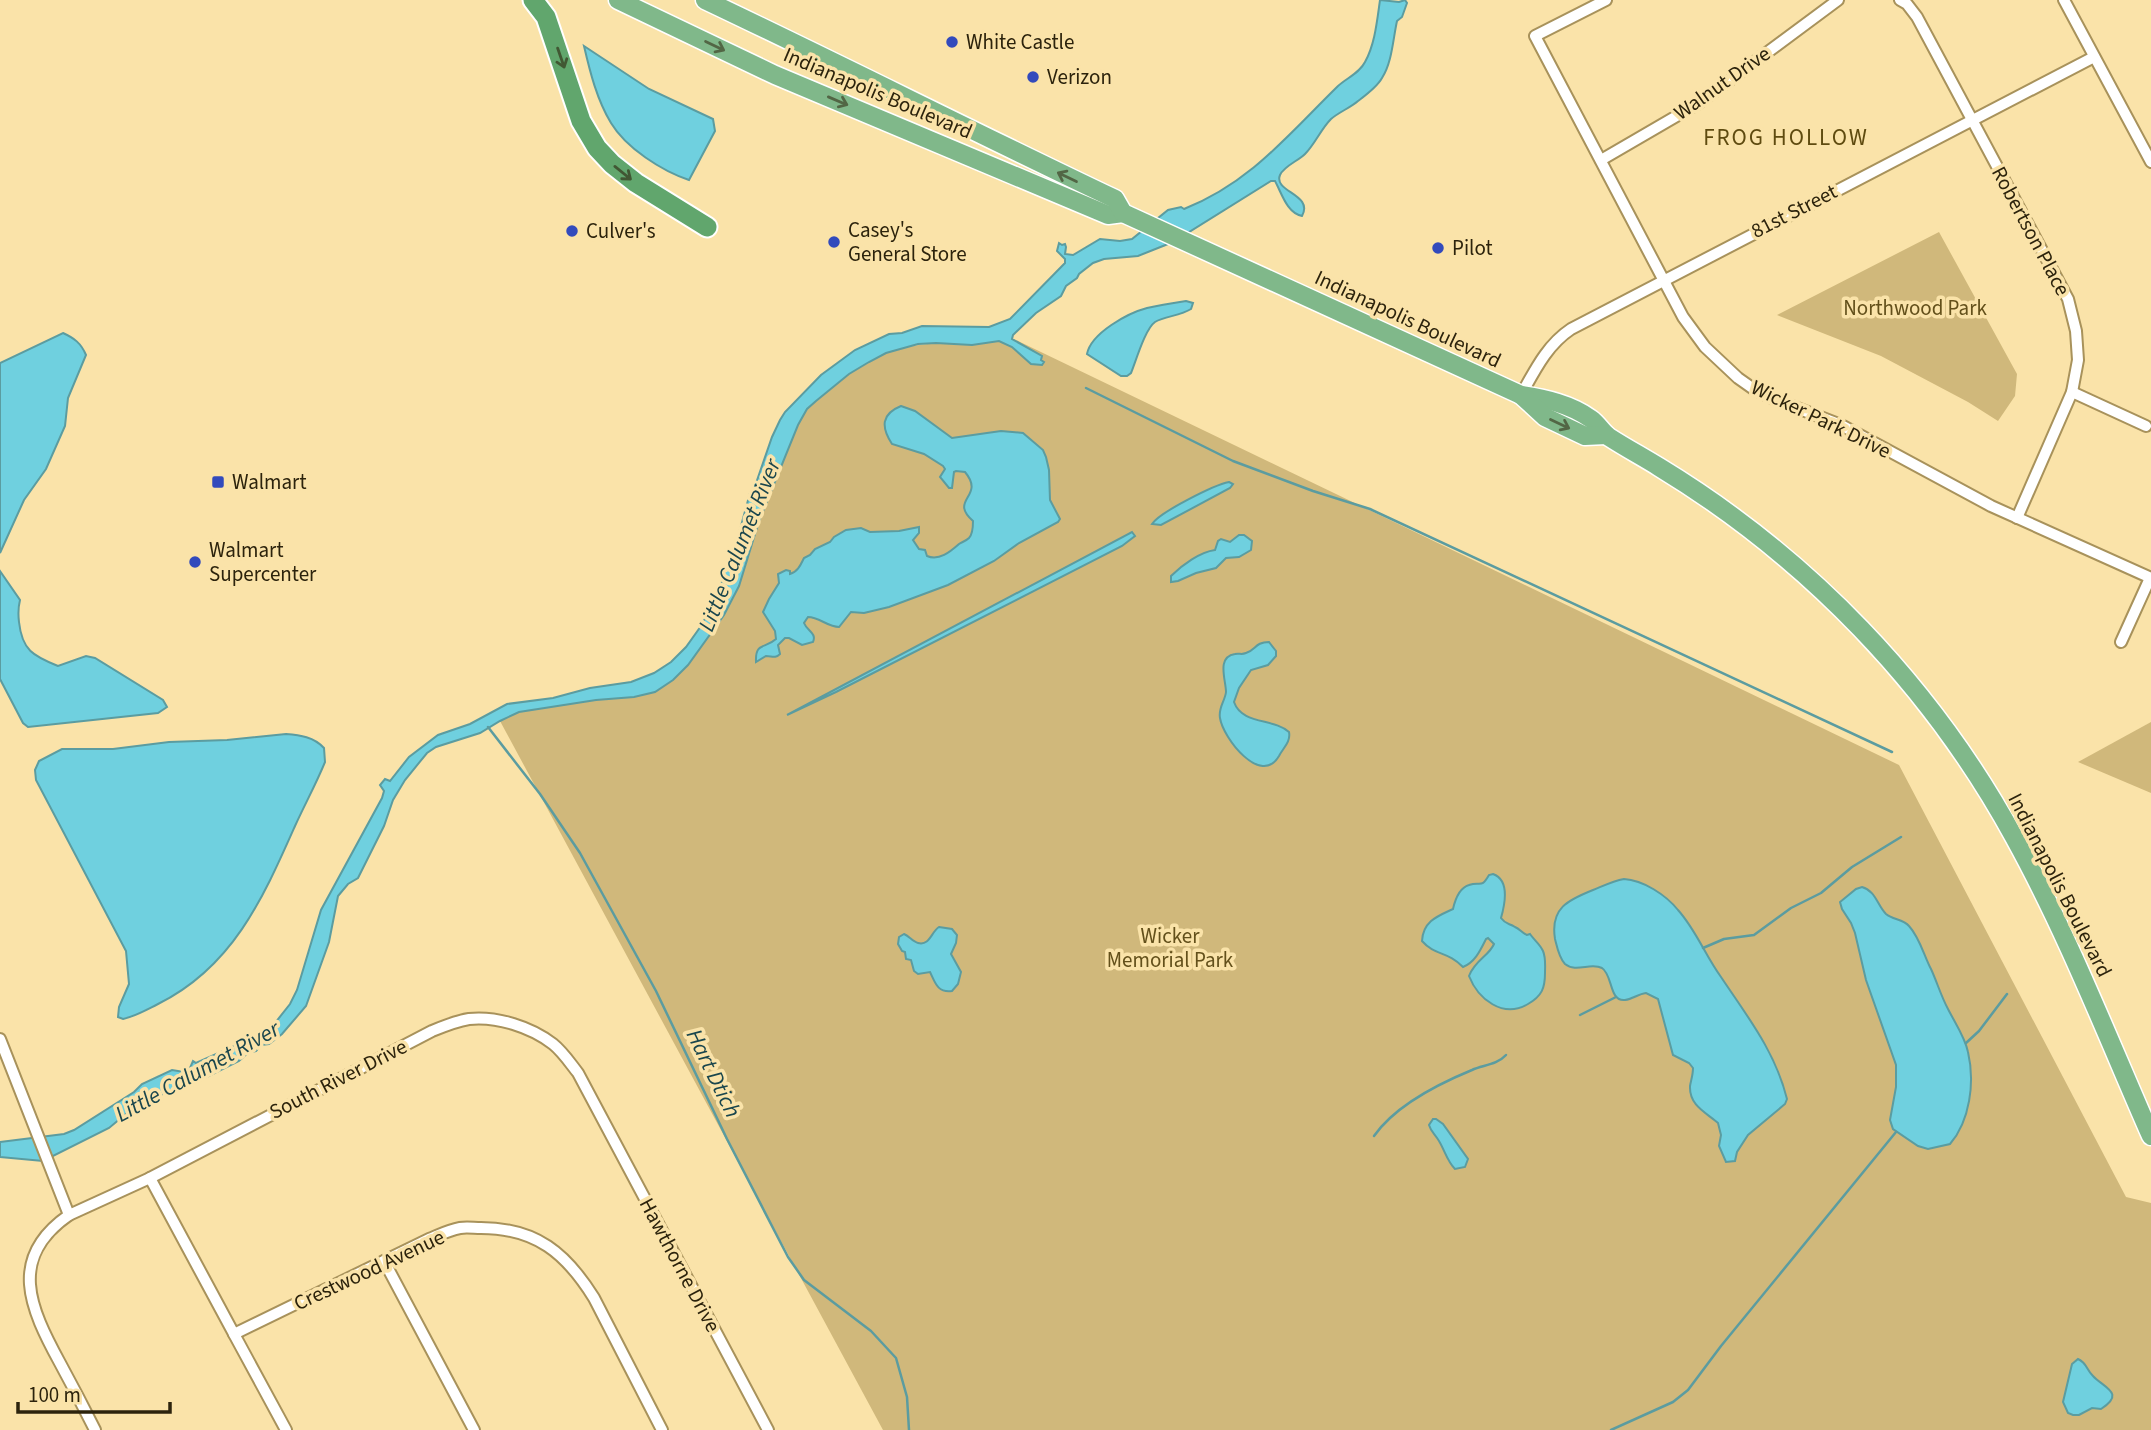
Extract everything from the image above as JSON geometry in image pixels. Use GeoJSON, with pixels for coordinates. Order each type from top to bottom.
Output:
{"type":"FeatureCollection","features":[{"type":"Feature","properties":{"kind":"highway"},"geometry":{"type":"LineString","coordinates":[[533,0],[546,17],[581,121],[597,148],[636,183],[707,227]]}},
{"type":"Feature","properties":{"kind":"highway","name":"Indianapolis Boulevard"},"geometry":{"type":"LineString","coordinates":[[618,0],[787,80],[1108,215],[1123,213],[1521,396],[1545,417],[1586,436],[1606,435],[1722,508],[1778,551],[1815,584],[1884,653],[1944,725],[2014,836],[2041,889],[2151,1136]]}},
{"type":"Feature","properties":{"kind":"highway","name":"Indianapolis Boulevard"},"geometry":{"type":"LineString","coordinates":[[705,0],[1115,199],[1123,213]]}},
{"type":"Feature","properties":{"kind":"street","name":"Wicker Park Drive"},"geometry":{"type":"LineString","coordinates":[[1606,0],[1535,36],[1694,334],[1714,357],[1738,379],[1774,399],[1841,425],[2017,518],[2150,578]]}},
{"type":"Feature","properties":{"kind":"street","name":"Walnut Drive"},"geometry":{"type":"LineString","coordinates":[[1601,160],[1699,103],[1838,0]]}},
{"type":"Feature","properties":{"kind":"street","name":"Robertson Place"},"geometry":{"type":"LineString","coordinates":[[1900,0],[1907,4],[1917,17],[2068,299],[2076,331],[2078,360],[2072,392],[2017,518]]}},
{"type":"Feature","properties":{"kind":"street"},"geometry":{"type":"LineString","coordinates":[[2064,0],[2151,162]]}},
{"type":"Feature","properties":{"kind":"street","name":"81st Street"},"geometry":{"type":"LineString","coordinates":[[1521,396],[1540,361],[1559,337],[1664,279],[2094,57]]}},
{"type":"Feature","properties":{"kind":"street"},"geometry":{"type":"LineString","coordinates":[[2072,392],[2146,426]]}},
{"type":"Feature","properties":{"kind":"street"},"geometry":{"type":"LineString","coordinates":[[2121,642],[2150,578]]}},
{"type":"Feature","properties":{"kind":"street","name":"South River Drive"},"geometry":{"type":"LineString","coordinates":[[96,1430],[41,1328],[29,1287],[32,1264],[42,1240],[54,1226],[69,1215],[150,1178],[432,1031],[469,1019],[502,1021],[552,1044],[567,1058],[592,1099]]}},
{"type":"Feature","properties":{"kind":"street"},"geometry":{"type":"LineString","coordinates":[[1,1043],[69,1215]]}},
{"type":"Feature","properties":{"kind":"street","name":"Hawthorne Drive"},"geometry":{"type":"LineString","coordinates":[[592,1099],[768,1430]]}},
{"type":"Feature","properties":{"kind":"street"},"geometry":{"type":"LineString","coordinates":[[150,1178],[286,1430]]}},
{"type":"Feature","properties":{"kind":"street","name":"Crestwood Avenue"},"geometry":{"type":"LineString","coordinates":[[234,1334],[429,1239],[460,1228],[499,1228],[530,1236],[551,1248],[569,1264],[594,1298],[662,1430]]}},
{"type":"Feature","properties":{"kind":"street"},"geometry":{"type":"LineString","coordinates":[[384,1261],[474,1430]]}},
{"type":"Feature","properties":{"kind":"green space","name":"Northwood Park"},"geometry":{"type":"Polygon","coordinates":[[[1939,232],[2017,374],[2015,396],[1998,421],[1881,356],[1777,315],[1939,232]]]}},
{"type":"Feature","properties":{"kind":"green space","name":"Wicker Memorial Park"},"geometry":{"type":"Polygon","coordinates":[[[1012,338],[1899,765],[2126,1197],[2151,1203],[2151,1430],[883,1430],[500,721],[519,712],[655,692],[688,665],[724,615],[739,586],[759,521],[807,409],[849,374],[902,347],[936,343],[972,345],[1012,338]]]}},
{"type":"Feature","properties":{"kind":"green space"},"geometry":{"type":"Polygon","coordinates":[[[2151,722],[2151,793],[2078,762],[2151,722]]]}},
{"type":"Feature","properties":{"kind":"water","name":"Little Calumet River"},"geometry":{"type":"Polygon","coordinates":[[[1380,0],[1405,0],[1407,3],[1402,17],[1397,21],[1390,58],[1382,78],[1368,93],[1331,119],[1305,154],[1280,175],[1279,181],[1282,185],[1303,203],[1302,216],[1292,211],[1275,181],[1271,181],[1173,242],[1138,256],[1104,259],[1093,263],[1066,286],[1061,296],[1036,313],[1013,335],[1012,339],[1042,356],[1042,365],[1031,364],[1012,347],[999,341],[972,345],[936,343],[918,344],[886,353],[849,374],[807,409],[759,521],[739,586],[724,615],[688,665],[673,680],[655,692],[634,697],[519,712],[480,733],[436,747],[427,753],[393,800],[384,826],[358,878],[348,884],[338,896],[329,942],[306,1006],[282,1034],[269,1044],[261,1045],[256,1051],[205,1078],[194,1074],[188,1077],[182,1089],[152,1097],[109,1128],[43,1161],[0,1157],[0,1142],[64,1134],[74,1130],[134,1092],[142,1084],[172,1070],[184,1072],[190,1068],[193,1061],[196,1063],[261,1034],[275,1023],[297,990],[321,910],[382,798],[384,791],[380,785],[385,779],[390,781],[409,757],[438,735],[470,724],[507,704],[553,698],[590,688],[631,682],[654,673],[671,662],[701,626],[721,589],[723,573],[735,548],[750,493],[754,489],[780,420],[821,375],[855,350],[889,334],[922,326],[989,327],[1010,319],[1065,263],[1065,259],[1057,251],[1059,243],[1065,244],[1065,254],[1073,255],[1100,239],[1132,239],[1168,210],[1181,207],[1184,209],[1229,186],[1267,156],[1362,66],[1373,40],[1380,0]]]}},
{"type":"Feature","properties":{"kind":"water"},"geometry":{"type":"Polygon","coordinates":[[[584,46],[649,89],[713,119],[715,131],[689,180],[646,158],[618,132],[598,95],[584,46]]]}},
{"type":"Feature","properties":{"kind":"water"},"geometry":{"type":"Polygon","coordinates":[[[1186,301],[1193,303],[1191,309],[1159,320],[1151,326],[1131,373],[1127,376],[1121,376],[1087,354],[1095,339],[1130,314],[1186,301]]]}},
{"type":"Feature","properties":{"kind":"water"},"geometry":{"type":"Polygon","coordinates":[[[63,333],[77,341],[86,355],[68,398],[65,426],[46,469],[24,500],[0,553],[0,363],[63,333]]]}},
{"type":"Feature","properties":{"kind":"water"},"geometry":{"type":"Polygon","coordinates":[[[901,406],[915,411],[952,438],[1001,431],[1023,433],[1043,450],[1049,470],[1050,500],[1060,519],[994,561],[948,585],[889,607],[864,613],[851,612],[839,627],[808,617],[804,623],[813,634],[813,642],[802,645],[785,638],[778,645],[778,656],[766,656],[756,662],[757,651],[776,639],[775,631],[763,612],[779,583],[778,574],[786,570],[790,571],[790,574],[795,571],[804,558],[834,537],[846,530],[861,528],[870,532],[919,527],[919,533],[913,540],[919,549],[925,550],[927,556],[940,557],[970,536],[973,521],[964,508],[972,487],[970,480],[965,472],[956,471],[952,488],[949,488],[940,477],[945,469],[943,466],[924,454],[892,444],[886,432],[886,417],[901,406]]]}},
{"type":"Feature","properties":{"kind":"water"},"geometry":{"type":"Polygon","coordinates":[[[1229,482],[1233,484],[1230,488],[1161,525],[1152,524],[1188,500],[1229,482]]]}},
{"type":"Feature","properties":{"kind":"water"},"geometry":{"type":"Polygon","coordinates":[[[1132,532],[1135,536],[1122,546],[787,715],[1132,532]]]}},
{"type":"Feature","properties":{"kind":"water"},"geometry":{"type":"Polygon","coordinates":[[[1239,535],[1252,541],[1251,550],[1239,557],[1226,558],[1216,568],[1171,582],[1171,576],[1186,563],[1203,553],[1215,550],[1221,539],[1230,542],[1239,535]]]}},
{"type":"Feature","properties":{"kind":"water"},"geometry":{"type":"Polygon","coordinates":[[[0,571],[20,600],[18,614],[21,632],[30,651],[58,666],[86,656],[95,658],[163,700],[167,707],[158,713],[28,727],[23,723],[0,679],[0,571]]]}},
{"type":"Feature","properties":{"kind":"water"},"geometry":{"type":"Polygon","coordinates":[[[1269,642],[1276,651],[1276,656],[1268,665],[1251,670],[1239,688],[1234,702],[1238,709],[1251,718],[1289,732],[1288,742],[1279,756],[1271,764],[1263,766],[1253,763],[1235,747],[1223,727],[1220,714],[1226,692],[1223,670],[1226,660],[1229,656],[1246,653],[1261,643],[1269,642]]]}},
{"type":"Feature","properties":{"kind":"water"},"geometry":{"type":"Polygon","coordinates":[[[286,734],[316,741],[324,748],[325,762],[271,879],[243,928],[207,971],[184,989],[141,1013],[123,1019],[118,1017],[119,1007],[129,984],[126,951],[36,780],[35,770],[39,761],[62,749],[113,749],[169,742],[286,734]]]}},
{"type":"Feature","properties":{"kind":"water"},"geometry":{"type":"Polygon","coordinates":[[[1493,874],[1502,881],[1504,887],[1505,900],[1501,918],[1525,934],[1530,934],[1545,956],[1542,991],[1533,1001],[1519,1008],[1501,1008],[1492,1004],[1478,992],[1469,976],[1494,944],[1488,938],[1474,959],[1463,967],[1422,941],[1428,924],[1453,909],[1456,898],[1463,889],[1482,883],[1493,874]]]}},
{"type":"Feature","properties":{"kind":"water"},"geometry":{"type":"Polygon","coordinates":[[[1624,879],[1654,889],[1673,904],[1684,918],[1768,1050],[1782,1082],[1787,1099],[1785,1104],[1748,1135],[1737,1152],[1735,1161],[1726,1162],[1719,1146],[1721,1135],[1718,1123],[1692,1099],[1690,1086],[1693,1068],[1673,1055],[1658,999],[1646,993],[1620,999],[1616,997],[1602,968],[1569,967],[1560,956],[1554,928],[1558,913],[1569,902],[1584,894],[1624,879]]]}},
{"type":"Feature","properties":{"kind":"water"},"geometry":{"type":"Polygon","coordinates":[[[1862,887],[1873,895],[1886,914],[1904,922],[1913,931],[1967,1046],[1971,1076],[1969,1101],[1962,1124],[1950,1144],[1928,1149],[1918,1146],[1893,1129],[1890,1120],[1896,1087],[1896,1065],[1866,980],[1855,933],[1840,902],[1862,887]]]}},
{"type":"Feature","properties":{"kind":"water"},"geometry":{"type":"Polygon","coordinates":[[[939,927],[952,929],[957,935],[951,954],[961,972],[958,984],[952,991],[940,989],[930,972],[918,974],[914,971],[911,960],[906,959],[905,952],[898,944],[899,937],[904,934],[916,942],[928,941],[939,927]]]}},
{"type":"Feature","properties":{"kind":"water"},"geometry":{"type":"Polygon","coordinates":[[[1433,1119],[1443,1124],[1468,1159],[1465,1167],[1455,1169],[1450,1163],[1429,1125],[1433,1119]]]}},
{"type":"Feature","properties":{"kind":"water"},"geometry":{"type":"Polygon","coordinates":[[[2078,1359],[2111,1391],[2112,1399],[2101,1409],[2092,1408],[2073,1415],[2068,1413],[2063,1402],[2072,1364],[2078,1359]]]}},
{"type":"Feature","properties":{"kind":"waterway"},"geometry":{"type":"LineString","coordinates":[[1086,388],[1233,461],[1370,509],[1892,752]]}},
{"type":"Feature","properties":{"kind":"waterway","name":"Hart Dtich"},"geometry":{"type":"LineString","coordinates":[[488,727],[540,794],[580,853],[656,991],[727,1139],[788,1257],[804,1280],[871,1331],[896,1358],[907,1397],[909,1430]]}},
{"type":"Feature","properties":{"kind":"waterway"},"geometry":{"type":"LineString","coordinates":[[1703,948],[1724,939],[1754,935],[1791,908],[1821,893],[1852,867],[1901,837]]}},
{"type":"Feature","properties":{"kind":"waterway"},"geometry":{"type":"LineString","coordinates":[[1966,1043],[1979,1031],[2007,994]]}},
{"type":"Feature","properties":{"kind":"waterway"},"geometry":{"type":"LineString","coordinates":[[1580,1015],[1616,997]]}},
{"type":"Feature","properties":{"kind":"waterway"},"geometry":{"type":"LineString","coordinates":[[1374,1136],[1393,1115],[1418,1097],[1506,1055]]}},
{"type":"Feature","properties":{"kind":"waterway"},"geometry":{"type":"LineString","coordinates":[[1611,1430],[1673,1402],[1688,1390],[1896,1132]]}},
{"type":"Feature","properties":{"kind":"place","name":"White Castle"},"geometry":{"type":"Point","coordinates":[952,42]}},
{"type":"Feature","properties":{"kind":"place","name":"Verizon"},"geometry":{"type":"Point","coordinates":[1033,77]}},
{"type":"Feature","properties":{"kind":"place","name":"Culver's"},"geometry":{"type":"Point","coordinates":[572,231]}},
{"type":"Feature","properties":{"kind":"place","name":"Casey's General Store"},"geometry":{"type":"Point","coordinates":[834,242]}},
{"type":"Feature","properties":{"kind":"place","name":"Pilot"},"geometry":{"type":"Point","coordinates":[1438,248]}},
{"type":"Feature","properties":{"kind":"place","name":"Walmart"},"geometry":{"type":"Point","coordinates":[218,482]}},
{"type":"Feature","properties":{"kind":"place","name":"Walmart Supercenter"},"geometry":{"type":"Point","coordinates":[195,562]}},
{"type":"Feature","properties":{"kind":"district","name":"FROG HOLLOW"},"geometry":{"type":"Point","coordinates":[1786,137]}}]}
